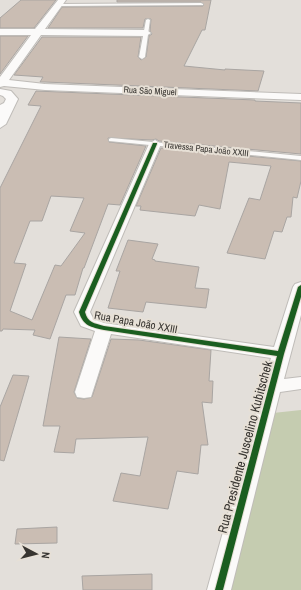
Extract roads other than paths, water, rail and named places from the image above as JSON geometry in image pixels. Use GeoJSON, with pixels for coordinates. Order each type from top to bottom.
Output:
{"type":"FeatureCollection","features":[{"type":"Feature","properties":{"kind":"street"},"geometry":{"type":"LineString","coordinates":[[0,124],[5,107],[12,99],[0,85],[60,2]]}},
{"type":"Feature","properties":{"kind":"street"},"geometry":{"type":"LineString","coordinates":[[0,32],[146,33]]}},
{"type":"Feature","properties":{"kind":"street","name":"Rua São Miguel"},"geometry":{"type":"LineString","coordinates":[[0,85],[301,97]]}},
{"type":"Feature","properties":{"kind":"street","name":"Rua Papa João XXIII"},"geometry":{"type":"LineString","coordinates":[[155,144],[82,312],[83,318],[88,324],[104,328],[281,354]]}},
{"type":"Feature","properties":{"kind":"street","name":"Rua Presidente Juscelino Kubitschek"},"geometry":{"type":"LineString","coordinates":[[219,590],[274,386],[281,354],[301,287]]}},
{"type":"Feature","properties":{"kind":"street"},"geometry":{"type":"LineString","coordinates":[[84,392],[104,328]]}},
{"type":"Feature","properties":{"kind":"street"},"geometry":{"type":"LineString","coordinates":[[274,386],[301,383]]}},
{"type":"Feature","properties":{"kind":"lane"},"geometry":{"type":"LineString","coordinates":[[60,2],[200,4]]}},
{"type":"Feature","properties":{"kind":"lane"},"geometry":{"type":"LineString","coordinates":[[142,57],[148,20]]}},
{"type":"Feature","properties":{"kind":"lane","name":"Travessa Papa João XXIII"},"geometry":{"type":"LineString","coordinates":[[111,140],[301,158]]}}]}
